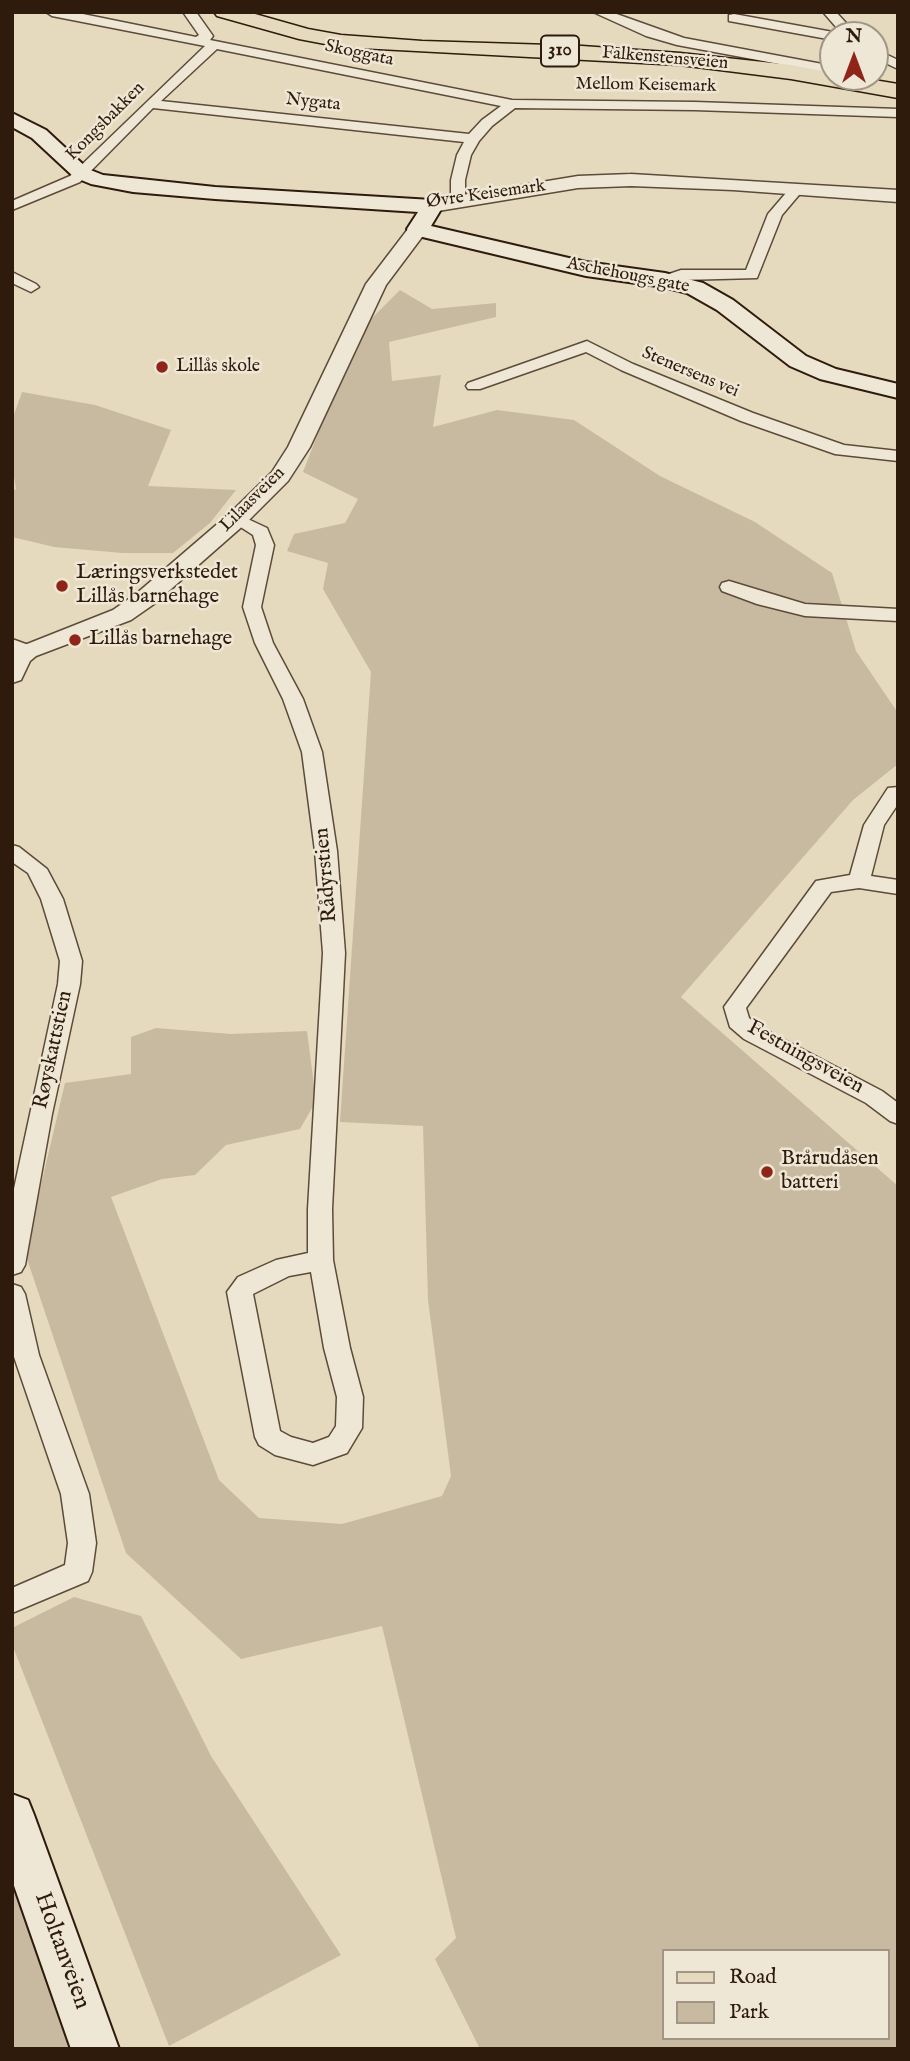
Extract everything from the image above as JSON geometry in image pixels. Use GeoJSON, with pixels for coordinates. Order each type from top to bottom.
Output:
{"type":"FeatureCollection","features":[{"type":"Feature","properties":{"kind":"main road","name":"Falkenstensveien"},"geometry":{"type":"LineString","coordinates":[[224,12],[306,35],[341,41],[422,47],[582,52],[819,74]]}},
{"type":"Feature","properties":{"kind":"main road","name":"Øvre Keisemark"},"geometry":{"type":"LineString","coordinates":[[12,119],[39,134],[81,173],[97,180],[154,188],[432,206]]}},
{"type":"Feature","properties":{"kind":"main road","name":"Lilaasveien"},"geometry":{"type":"LineString","coordinates":[[418,229],[432,206]]}},
{"type":"Feature","properties":{"kind":"main road","name":"Aschehougs gate"},"geometry":{"type":"LineString","coordinates":[[418,229],[586,269],[665,280],[695,288],[725,304],[798,361],[828,374],[898,391]]}},
{"type":"Feature","properties":{"kind":"main road","name":"Holtanveien"},"geometry":{"type":"LineString","coordinates":[[12,1815],[95,2049]]}},
{"type":"Feature","properties":{"kind":"street","name":"Skoggata"},"geometry":{"type":"LineString","coordinates":[[52,12],[512,104]]}},
{"type":"Feature","properties":{"kind":"street"},"geometry":{"type":"LineString","coordinates":[[189,12],[206,36],[198,42]]}},
{"type":"Feature","properties":{"kind":"street"},"geometry":{"type":"LineString","coordinates":[[599,12],[682,42],[819,72]]}},
{"type":"Feature","properties":{"kind":"street"},"geometry":{"type":"LineString","coordinates":[[734,18],[819,33]]}},
{"type":"Feature","properties":{"kind":"street","name":"Kongsbakken"},"geometry":{"type":"LineString","coordinates":[[12,206],[65,185],[81,173],[214,45]]}},
{"type":"Feature","properties":{"kind":"street","name":"Nygata"},"geometry":{"type":"LineString","coordinates":[[150,104],[473,138]]}},
{"type":"Feature","properties":{"kind":"street"},"geometry":{"type":"LineString","coordinates":[[458,201],[458,180],[464,155],[473,138],[487,123],[512,104]]}},
{"type":"Feature","properties":{"kind":"street","name":"Mellom Keisemark"},"geometry":{"type":"LineString","coordinates":[[512,104],[695,106],[898,113]]}},
{"type":"Feature","properties":{"kind":"street","name":"Øvre Keisemark"},"geometry":{"type":"LineString","coordinates":[[432,206],[601,181],[685,182],[898,197]]}},
{"type":"Feature","properties":{"kind":"street"},"geometry":{"type":"LineString","coordinates":[[665,280],[681,275],[752,275],[775,214],[797,189]]}},
{"type":"Feature","properties":{"kind":"street","name":"Lilaasveien"},"geometry":{"type":"LineString","coordinates":[[12,675],[20,648],[122,615],[237,519],[280,475],[299,447],[376,285],[418,229]]}},
{"type":"Feature","properties":{"kind":"street"},"geometry":{"type":"LineString","coordinates":[[12,277],[31,287]]}},
{"type":"Feature","properties":{"kind":"street","name":"Stenersens vei"},"geometry":{"type":"LineString","coordinates":[[474,386],[587,346],[626,367],[747,417],[841,450],[898,456]]}},
{"type":"Feature","properties":{"kind":"street","name":"Rådyrstien"},"geometry":{"type":"LineString","coordinates":[[237,519],[261,532],[265,545],[254,585],[252,607],[264,643],[293,699],[312,752],[326,851],[334,953],[320,1209],[321,1260],[337,1348],[350,1396],[349,1428],[338,1445],[313,1454],[284,1447],[268,1437],[240,1292],[247,1284],[285,1266],[321,1260]]}},
{"type":"Feature","properties":{"kind":"street"},"geometry":{"type":"LineString","coordinates":[[729,587],[764,600],[805,610],[898,615]]}},
{"type":"Feature","properties":{"kind":"street"},"geometry":{"type":"LineString","coordinates":[[859,881],[874,825],[895,793]]}},
{"type":"Feature","properties":{"kind":"street","name":"Røyskattstien"},"geometry":{"type":"LineString","coordinates":[[12,852],[36,869],[52,899],[71,961],[69,984],[40,1114],[12,1265]]}},
{"type":"Feature","properties":{"kind":"street","name":"Festningsveien"},"geometry":{"type":"LineString","coordinates":[[898,887],[859,881],[824,886],[735,1007],[738,1021],[752,1033],[874,1097],[898,1115]]}},
{"type":"Feature","properties":{"kind":"street"},"geometry":{"type":"LineString","coordinates":[[12,1294],[26,1355],[75,1494],[82,1544],[78,1572],[12,1601]]}},
{"type":"Feature","properties":{"kind":"green space"},"geometry":{"type":"Polygon","coordinates":[[[400,290],[432,309],[496,303],[496,317],[389,342],[392,381],[441,375],[433,427],[497,410],[574,420],[660,476],[755,522],[832,573],[856,651],[898,713],[898,764],[853,800],[681,997],[898,1186],[898,2049],[480,2049],[435,1959],[456,1938],[382,1626],[241,1659],[126,1553],[25,1253],[65,1083],[131,1074],[131,1037],[156,1028],[231,1034],[307,1031],[316,1101],[300,1129],[226,1145],[195,1175],[162,1179],[111,1197],[219,1480],[259,1518],[342,1524],[442,1496],[451,1476],[428,1300],[423,1126],[340,1122],[371,672],[323,589],[328,563],[287,551],[294,534],[345,523],[358,499],[303,472],[335,390],[369,321],[400,290]]]}},
{"type":"Feature","properties":{"kind":"green space"},"geometry":{"type":"Polygon","coordinates":[[[22,392],[95,405],[171,430],[148,486],[236,490],[210,523],[173,553],[122,553],[54,547],[12,537],[12,491],[16,489],[12,464],[12,420],[22,392]]]}},
{"type":"Feature","properties":{"kind":"green space"},"geometry":{"type":"Polygon","coordinates":[[[74,1597],[141,1616],[211,1756],[341,1955],[169,2046],[12,1644],[12,1628],[74,1597]]]}},
{"type":"Feature","properties":{"kind":"green space"},"geometry":{"type":"Polygon","coordinates":[[[12,1867],[77,2049],[12,2049],[12,1867]]]}},
{"type":"Feature","properties":{"kind":"place","name":"Lillås skole"},"geometry":{"type":"Point","coordinates":[162,367]}},
{"type":"Feature","properties":{"kind":"place","name":"Læringsverkstedet Lillås barnehage"},"geometry":{"type":"Point","coordinates":[62,586]}},
{"type":"Feature","properties":{"kind":"place","name":"Lillås barnehage"},"geometry":{"type":"Point","coordinates":[75,640]}},
{"type":"Feature","properties":{"kind":"place","name":"Brårudåsen batteri"},"geometry":{"type":"Point","coordinates":[767,1172]}}]}
